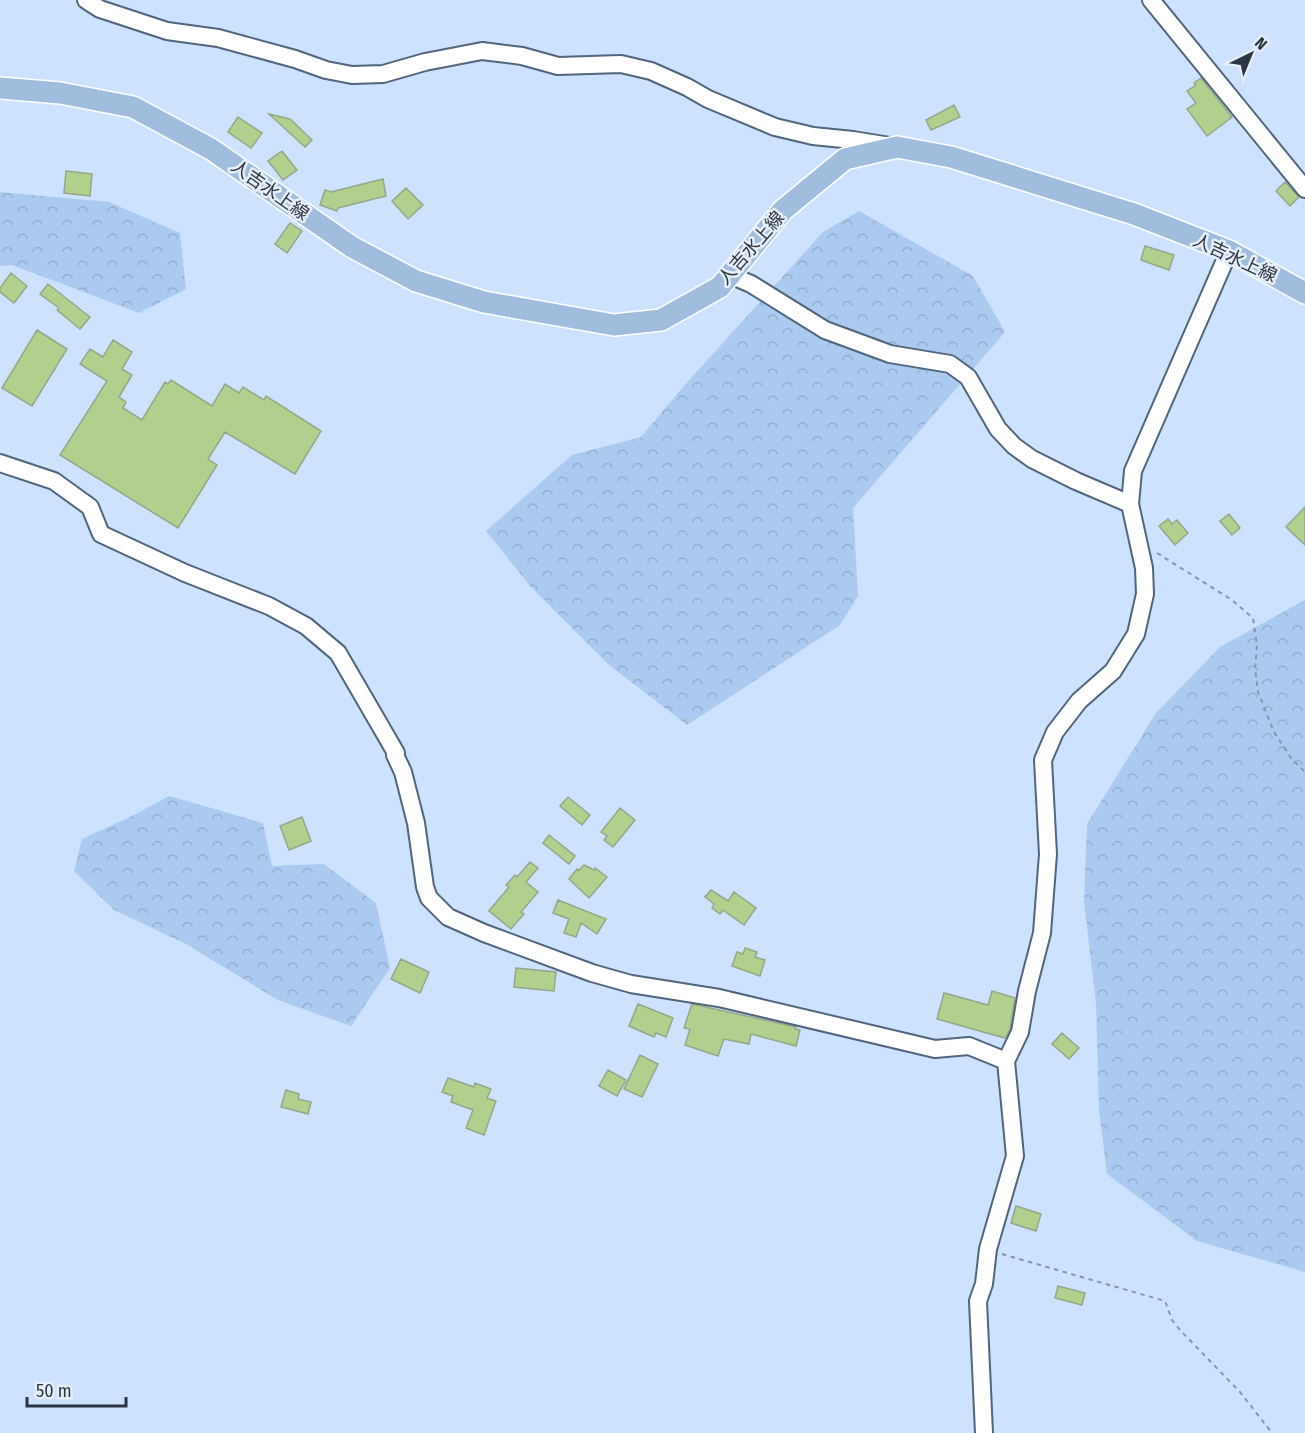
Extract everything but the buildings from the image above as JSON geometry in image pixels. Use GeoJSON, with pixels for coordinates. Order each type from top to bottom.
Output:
{"type":"FeatureCollection","features":[{"type":"Feature","properties":{"kind":"main road","name":"人吉水上線"},"geometry":{"type":"LineString","coordinates":[[0,88],[60,93],[133,107],[211,149],[352,247],[416,282],[484,302],[614,325],[662,320],[720,287],[783,210],[845,159],[897,147],[951,157],[1134,214],[1229,251],[1305,293]]}},
{"type":"Feature","properties":{"kind":"street"},"geometry":{"type":"LineString","coordinates":[[86,0],[100,9],[167,31],[218,38],[326,70],[352,75],[383,74],[425,62],[482,51],[522,56],[558,66],[621,64],[651,71],[708,99],[775,127],[813,136],[897,147]]}},
{"type":"Feature","properties":{"kind":"street"},"geometry":{"type":"LineString","coordinates":[[1151,0],[1305,189]]}},
{"type":"Feature","properties":{"kind":"street"},"geometry":{"type":"LineString","coordinates":[[984,1433],[978,1301],[984,1284],[988,1249],[1015,1156],[1006,1061],[1020,1032],[1027,991],[1042,933],[1048,854],[1043,760],[1055,732],[1079,701],[1113,671],[1136,634],[1145,594],[1144,568],[1130,504],[1133,471],[1229,251]]}},
{"type":"Feature","properties":{"kind":"street"},"geometry":{"type":"LineString","coordinates":[[730,275],[751,284],[825,330],[890,354],[950,364],[968,378],[998,429],[1014,446],[1032,459],[1076,482],[1130,504]]}},
{"type":"Feature","properties":{"kind":"street"},"geometry":{"type":"LineString","coordinates":[[0,463],[54,481],[90,507],[101,534],[185,573],[269,606],[306,626],[338,653],[396,753],[416,823],[425,886],[429,898],[448,917],[484,933],[592,973],[631,984],[719,998],[935,1048],[969,1046],[1006,1061]]}},
{"type":"Feature","properties":{"kind":"path"},"geometry":{"type":"LineString","coordinates":[[1137,537],[1167,561],[1232,600],[1253,618],[1257,646],[1258,692],[1274,732],[1291,758],[1305,772]]}},
{"type":"Feature","properties":{"kind":"path"},"geometry":{"type":"LineString","coordinates":[[988,1249],[1039,1266],[1165,1301],[1172,1320],[1180,1330],[1240,1392],[1272,1433]]}},
{"type":"Feature","properties":{"kind":"green space"},"geometry":{"type":"Polygon","coordinates":[[[0,192],[109,202],[180,233],[186,289],[139,313],[12,265],[0,266],[0,192]]]}},
{"type":"Feature","properties":{"kind":"green space"},"geometry":{"type":"Polygon","coordinates":[[[859,211],[973,276],[1005,332],[853,508],[858,596],[840,625],[687,725],[608,664],[531,587],[486,531],[572,455],[641,437],[823,232],[859,211]]]}},
{"type":"Feature","properties":{"kind":"green space"},"geometry":{"type":"Polygon","coordinates":[[[1305,600],[1305,1272],[1197,1241],[1107,1174],[1099,1111],[1096,1003],[1084,902],[1087,824],[1156,713],[1220,647],[1305,600]]]}},
{"type":"Feature","properties":{"kind":"green space"},"geometry":{"type":"Polygon","coordinates":[[[169,796],[263,823],[272,866],[324,864],[376,903],[390,968],[351,1026],[278,1000],[186,944],[114,910],[74,871],[82,839],[169,796]]]}}]}
